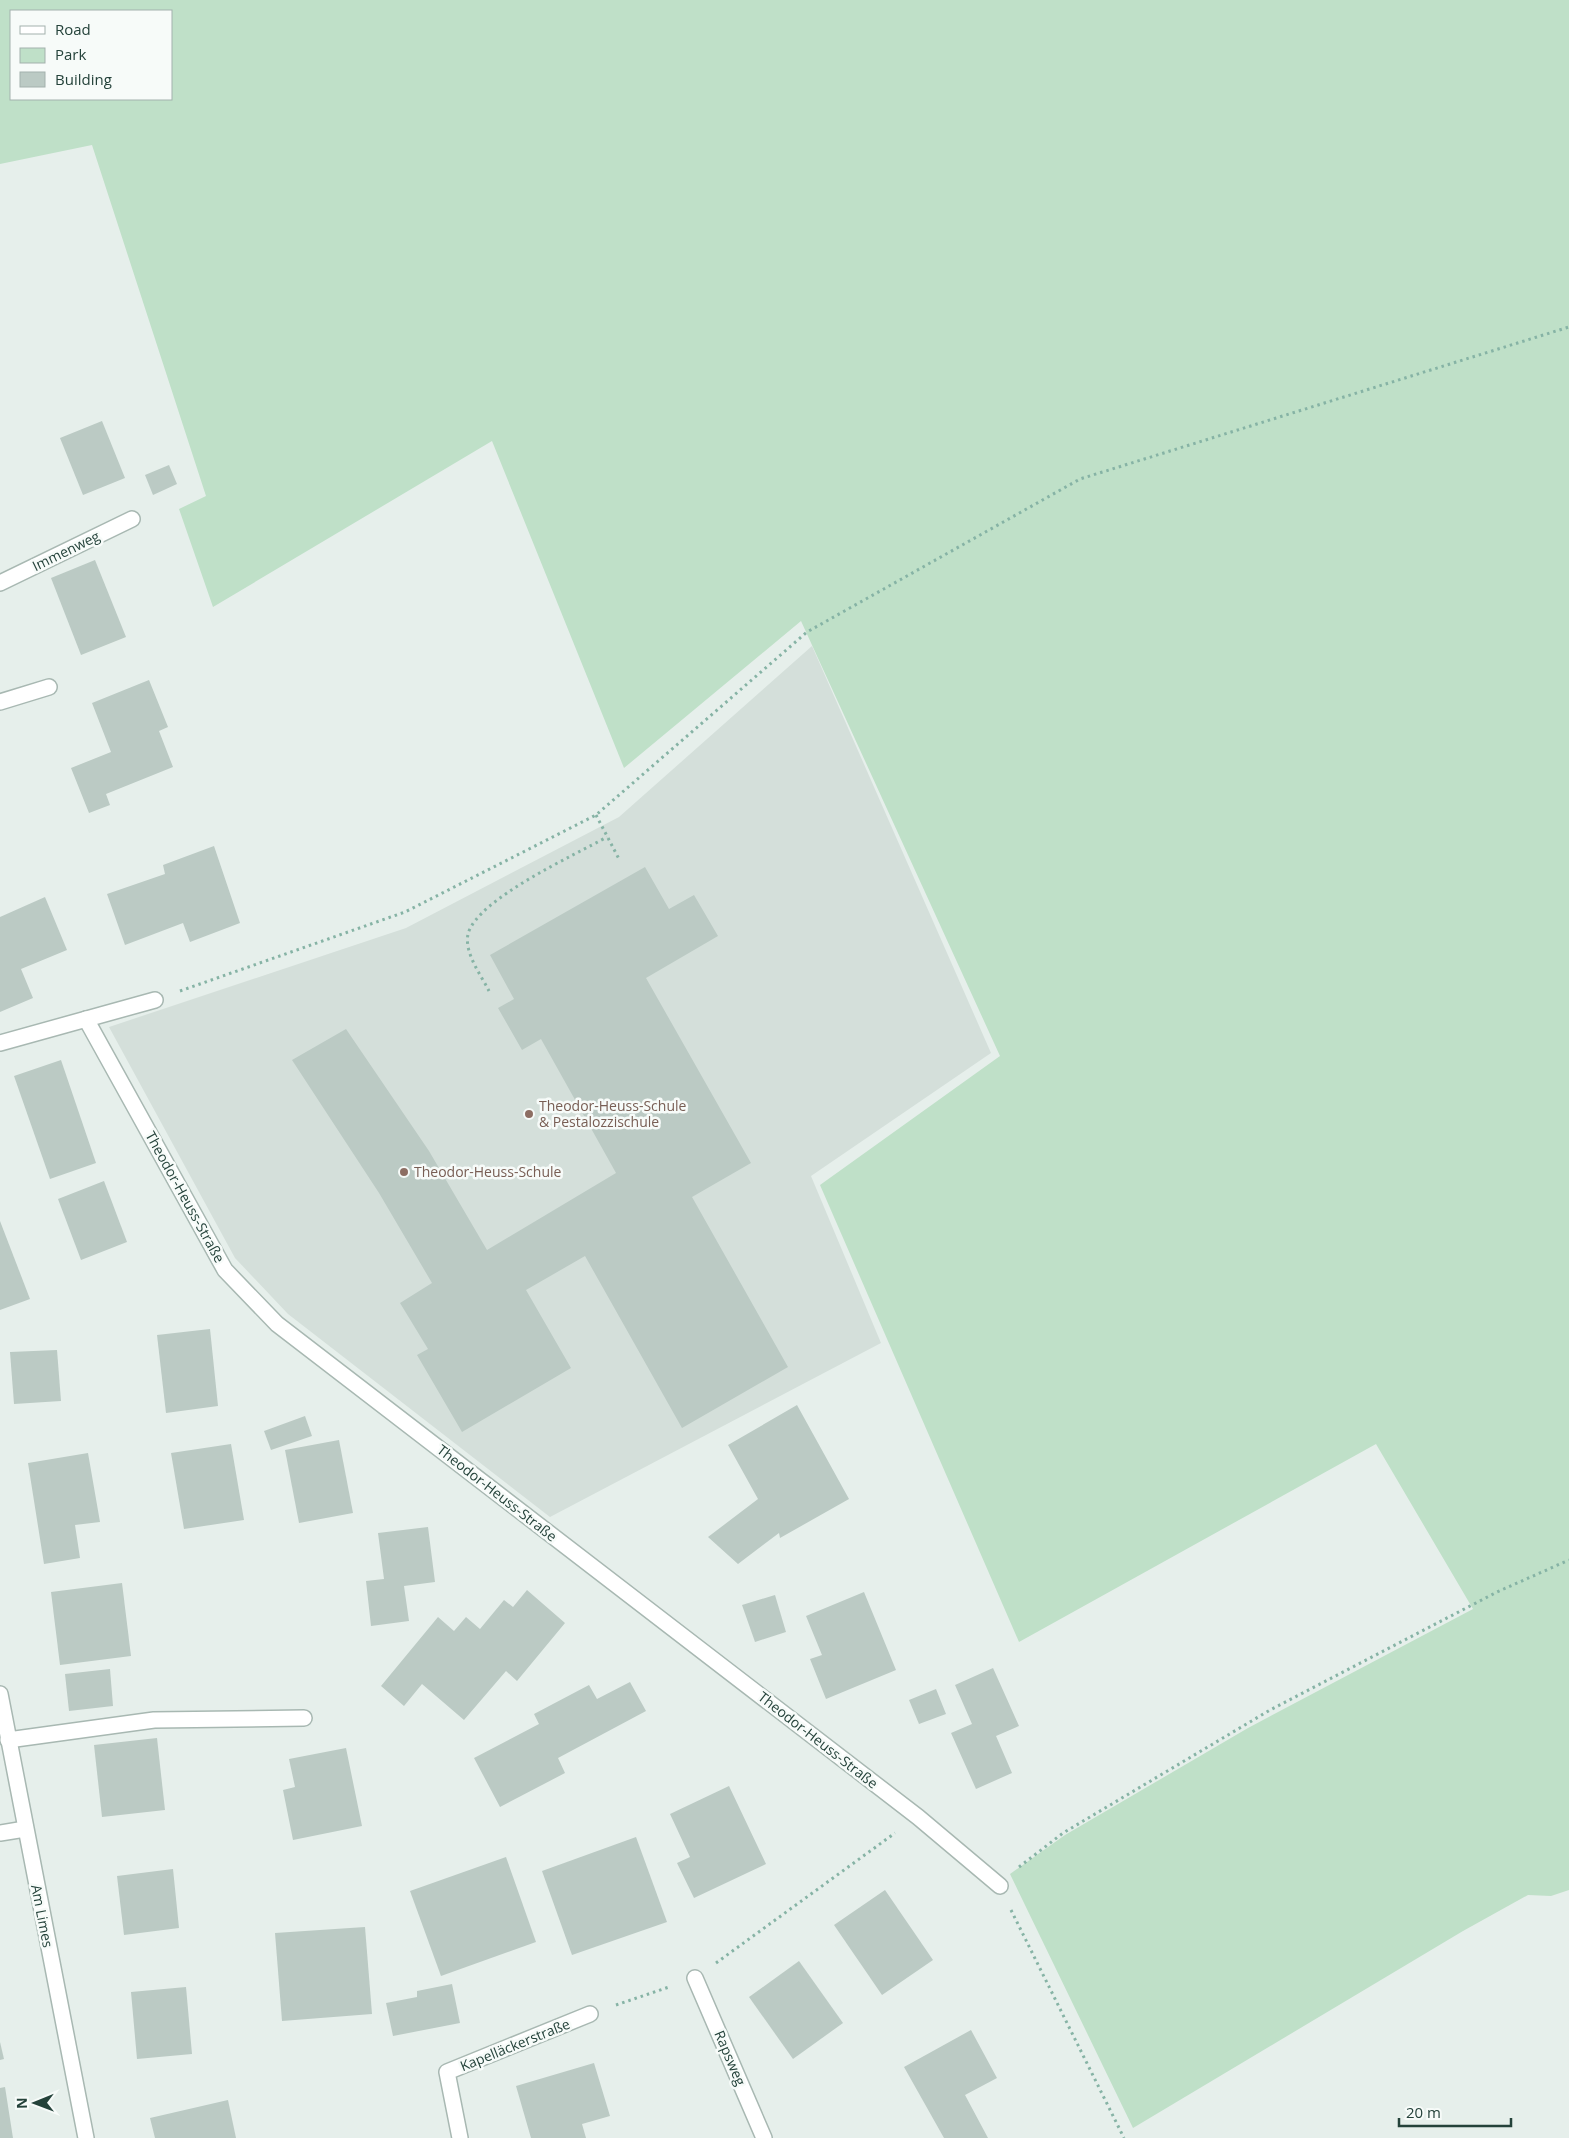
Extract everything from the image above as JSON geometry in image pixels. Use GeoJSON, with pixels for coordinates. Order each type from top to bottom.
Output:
{"type":"FeatureCollection","features":[{"type":"Feature","properties":{"kind":"street","name":"Immenweg"},"geometry":{"type":"LineString","coordinates":[[0,583],[132,519]]}},
{"type":"Feature","properties":{"kind":"street"},"geometry":{"type":"LineString","coordinates":[[0,702],[49,687]]}},
{"type":"Feature","properties":{"kind":"street"},"geometry":{"type":"LineString","coordinates":[[0,1043],[155,1000]]}},
{"type":"Feature","properties":{"kind":"street","name":"Theodor-Heuss-Straße"},"geometry":{"type":"LineString","coordinates":[[86,1019],[225,1270],[277,1324],[918,1817],[1000,1886]]}},
{"type":"Feature","properties":{"kind":"street","name":"Am Limes"},"geometry":{"type":"LineString","coordinates":[[0,1694],[86,2138]]}},
{"type":"Feature","properties":{"kind":"street"},"geometry":{"type":"LineString","coordinates":[[8,1740],[154,1720],[304,1718]]}},
{"type":"Feature","properties":{"kind":"street"},"geometry":{"type":"LineString","coordinates":[[0,1833],[25,1829]]}},
{"type":"Feature","properties":{"kind":"street","name":"Rapsweg"},"geometry":{"type":"LineString","coordinates":[[695,1978],[764,2138]]}},
{"type":"Feature","properties":{"kind":"street","name":"Kapelläckerstraße"},"geometry":{"type":"LineString","coordinates":[[460,2138],[447,2072],[590,2014]]}},
{"type":"Feature","properties":{"kind":"path"},"geometry":{"type":"LineString","coordinates":[[155,1000],[405,912],[596,815],[807,632],[1080,479],[1569,327]]}},
{"type":"Feature","properties":{"kind":"path"},"geometry":{"type":"LineString","coordinates":[[596,815],[619,859]]}},
{"type":"Feature","properties":{"kind":"path"},"geometry":{"type":"LineString","coordinates":[[489,991],[468,950],[468,934],[477,917],[501,896],[608,837]]}},
{"type":"Feature","properties":{"kind":"path"},"geometry":{"type":"LineString","coordinates":[[1018,1868],[1063,1833],[1270,1710],[1497,1592],[1569,1560]]}},
{"type":"Feature","properties":{"kind":"path"},"geometry":{"type":"LineString","coordinates":[[590,2014],[695,1978],[918,1817]]}},
{"type":"Feature","properties":{"kind":"path"},"geometry":{"type":"LineString","coordinates":[[1000,1886],[1124,2138]]}},
{"type":"Feature","properties":{"kind":"shaded area","name":"Theodor-Heuss-Schule & Pestalozzischule"},"geometry":{"type":"Polygon","coordinates":[[[812,646],[991,1053],[811,1176],[881,1343],[550,1517],[288,1314],[235,1258],[109,1027],[406,928],[619,817],[812,646]]]}},
{"type":"Feature","properties":{"kind":"green space"},"geometry":{"type":"Polygon","coordinates":[[[0,0],[1569,0],[1569,1890],[1551,1896],[1528,1895],[1463,1931],[1133,2128],[1010,1874],[1065,1835],[1248,1728],[1473,1609],[1376,1444],[1019,1642],[820,1185],[1000,1056],[801,621],[624,768],[492,441],[213,607],[179,509],[206,496],[92,145],[0,164],[0,0]]]}},
{"type":"Feature","properties":{"kind":"building"},"geometry":{"type":"Polygon","coordinates":[[[102,421],[125,478],[83,495],[60,438],[102,421]]]}},
{"type":"Feature","properties":{"kind":"building"},"geometry":{"type":"Polygon","coordinates":[[[169,465],[177,484],[153,495],[145,475],[169,465]]]}},
{"type":"Feature","properties":{"kind":"building"},"geometry":{"type":"Polygon","coordinates":[[[95,560],[126,637],[81,655],[51,578],[95,560]]]}},
{"type":"Feature","properties":{"kind":"building"},"geometry":{"type":"Polygon","coordinates":[[[149,680],[168,727],[159,731],[173,767],[106,794],[110,805],[89,813],[71,768],[111,752],[92,703],[149,680]]]}},
{"type":"Feature","properties":{"kind":"building"},"geometry":{"type":"Polygon","coordinates":[[[214,846],[240,923],[190,942],[183,923],[125,945],[107,894],[165,874],[163,865],[214,846]]]}},
{"type":"Feature","properties":{"kind":"building"},"geometry":{"type":"Polygon","coordinates":[[[645,867],[669,909],[694,895],[718,936],[646,978],[751,1163],[692,1197],[788,1367],[682,1428],[585,1256],[526,1290],[571,1368],[462,1432],[417,1355],[428,1349],[400,1303],[432,1283],[379,1193],[292,1060],[346,1029],[429,1151],[487,1250],[616,1173],[541,1039],[522,1050],[498,1008],[514,999],[490,955],[645,867]]]}},
{"type":"Feature","properties":{"kind":"building"},"geometry":{"type":"Polygon","coordinates":[[[45,897],[67,950],[21,969],[33,998],[0,1012],[0,917],[45,897]]]}},
{"type":"Feature","properties":{"kind":"building"},"geometry":{"type":"Polygon","coordinates":[[[61,1060],[96,1163],[50,1179],[14,1076],[61,1060]]]}},
{"type":"Feature","properties":{"kind":"building"},"geometry":{"type":"Polygon","coordinates":[[[104,1181],[127,1242],[81,1260],[58,1199],[104,1181]]]}},
{"type":"Feature","properties":{"kind":"building"},"geometry":{"type":"Polygon","coordinates":[[[0,1221],[30,1299],[0,1310],[0,1221]]]}},
{"type":"Feature","properties":{"kind":"building"},"geometry":{"type":"Polygon","coordinates":[[[210,1329],[218,1406],[166,1413],[157,1335],[210,1329]]]}},
{"type":"Feature","properties":{"kind":"building"},"geometry":{"type":"Polygon","coordinates":[[[57,1350],[61,1401],[14,1404],[10,1352],[57,1350]]]}},
{"type":"Feature","properties":{"kind":"building"},"geometry":{"type":"Polygon","coordinates":[[[797,1405],[849,1499],[780,1538],[779,1533],[738,1564],[708,1537],[758,1499],[728,1445],[797,1405]]]}},
{"type":"Feature","properties":{"kind":"building"},"geometry":{"type":"Polygon","coordinates":[[[305,1416],[312,1436],[271,1450],[264,1431],[305,1416]]]}},
{"type":"Feature","properties":{"kind":"building"},"geometry":{"type":"Polygon","coordinates":[[[339,1440],[353,1513],[299,1523],[285,1450],[339,1440]]]}},
{"type":"Feature","properties":{"kind":"building"},"geometry":{"type":"Polygon","coordinates":[[[231,1444],[244,1520],[184,1529],[171,1453],[231,1444]]]}},
{"type":"Feature","properties":{"kind":"building"},"geometry":{"type":"Polygon","coordinates":[[[88,1453],[100,1522],[75,1525],[80,1558],[44,1564],[28,1463],[88,1453]]]}},
{"type":"Feature","properties":{"kind":"building"},"geometry":{"type":"Polygon","coordinates":[[[428,1527],[435,1582],[404,1586],[409,1621],[371,1626],[366,1581],[384,1579],[378,1533],[428,1527]]]}},
{"type":"Feature","properties":{"kind":"building"},"geometry":{"type":"Polygon","coordinates":[[[122,1583],[131,1656],[60,1665],[51,1592],[122,1583]]]}},
{"type":"Feature","properties":{"kind":"building"},"geometry":{"type":"Polygon","coordinates":[[[527,1590],[565,1623],[517,1681],[506,1671],[464,1720],[422,1684],[404,1706],[381,1686],[438,1617],[454,1631],[466,1617],[480,1629],[504,1600],[513,1607],[527,1590]]]}},
{"type":"Feature","properties":{"kind":"building"},"geometry":{"type":"Polygon","coordinates":[[[864,1592],[896,1670],[826,1699],[810,1659],[822,1655],[806,1616],[864,1592]]]}},
{"type":"Feature","properties":{"kind":"building"},"geometry":{"type":"Polygon","coordinates":[[[775,1595],[786,1632],[755,1642],[742,1605],[775,1595]]]}},
{"type":"Feature","properties":{"kind":"building"},"geometry":{"type":"Polygon","coordinates":[[[993,1668],[1019,1726],[996,1736],[1012,1773],[976,1789],[951,1733],[972,1724],[955,1685],[993,1668]]]}},
{"type":"Feature","properties":{"kind":"building"},"geometry":{"type":"Polygon","coordinates":[[[110,1669],[113,1706],[69,1711],[65,1674],[110,1669]]]}},
{"type":"Feature","properties":{"kind":"building"},"geometry":{"type":"Polygon","coordinates":[[[630,1682],[646,1711],[558,1758],[565,1773],[500,1807],[474,1758],[539,1724],[534,1714],[589,1685],[597,1699],[630,1682]]]}},
{"type":"Feature","properties":{"kind":"building"},"geometry":{"type":"Polygon","coordinates":[[[936,1689],[946,1714],[919,1724],[909,1700],[936,1689]]]}},
{"type":"Feature","properties":{"kind":"building"},"geometry":{"type":"Polygon","coordinates":[[[157,1738],[165,1810],[102,1817],[94,1745],[157,1738]]]}},
{"type":"Feature","properties":{"kind":"building"},"geometry":{"type":"Polygon","coordinates":[[[346,1748],[362,1826],[293,1840],[283,1790],[295,1787],[289,1759],[346,1748]]]}},
{"type":"Feature","properties":{"kind":"building"},"geometry":{"type":"Polygon","coordinates":[[[729,1786],[766,1864],[694,1898],[677,1863],[690,1857],[670,1814],[729,1786]]]}},
{"type":"Feature","properties":{"kind":"building"},"geometry":{"type":"Polygon","coordinates":[[[636,1837],[667,1922],[572,1955],[542,1871],[636,1837]]]}},
{"type":"Feature","properties":{"kind":"building"},"geometry":{"type":"Polygon","coordinates":[[[506,1857],[536,1942],[441,1976],[410,1891],[506,1857]]]}},
{"type":"Feature","properties":{"kind":"building"},"geometry":{"type":"Polygon","coordinates":[[[173,1869],[179,1928],[124,1935],[117,1876],[173,1869]]]}},
{"type":"Feature","properties":{"kind":"building"},"geometry":{"type":"Polygon","coordinates":[[[885,1890],[933,1960],[882,1995],[834,1925],[885,1890]]]}},
{"type":"Feature","properties":{"kind":"building"},"geometry":{"type":"Polygon","coordinates":[[[365,1927],[372,2014],[282,2021],[275,1933],[365,1927]]]}},
{"type":"Feature","properties":{"kind":"building"},"geometry":{"type":"Polygon","coordinates":[[[799,1961],[843,2023],[793,2059],[749,1997],[799,1961]]]}},
{"type":"Feature","properties":{"kind":"building"},"geometry":{"type":"Polygon","coordinates":[[[452,1984],[460,2023],[393,2036],[386,2003],[417,1997],[417,1991],[452,1984]]]}},
{"type":"Feature","properties":{"kind":"building"},"geometry":{"type":"Polygon","coordinates":[[[186,1987],[192,2054],[137,2059],[131,1992],[186,1987]]]}},
{"type":"Feature","properties":{"kind":"building"},"geometry":{"type":"Polygon","coordinates":[[[971,2030],[997,2078],[965,2095],[988,2138],[944,2138],[904,2067],[971,2030]]]}},
{"type":"Feature","properties":{"kind":"building"},"geometry":{"type":"Polygon","coordinates":[[[0,2042],[4,2059],[0,2060],[0,2042]]]}},
{"type":"Feature","properties":{"kind":"building"},"geometry":{"type":"Polygon","coordinates":[[[594,2063],[610,2116],[582,2124],[586,2138],[531,2138],[516,2086],[594,2063]]]}},
{"type":"Feature","properties":{"kind":"building"},"geometry":{"type":"Polygon","coordinates":[[[5,2087],[13,2138],[0,2138],[0,2088],[5,2087]]]}},
{"type":"Feature","properties":{"kind":"building"},"geometry":{"type":"Polygon","coordinates":[[[228,2100],[236,2138],[155,2138],[150,2118],[228,2100]]]}},
{"type":"Feature","properties":{"kind":"place","name":"Theodor-Heuss-Schule & Pestalozzischule"},"geometry":{"type":"Point","coordinates":[529,1114]}},
{"type":"Feature","properties":{"kind":"place","name":"Theodor-Heuss-Schule"},"geometry":{"type":"Point","coordinates":[404,1172]}}]}
